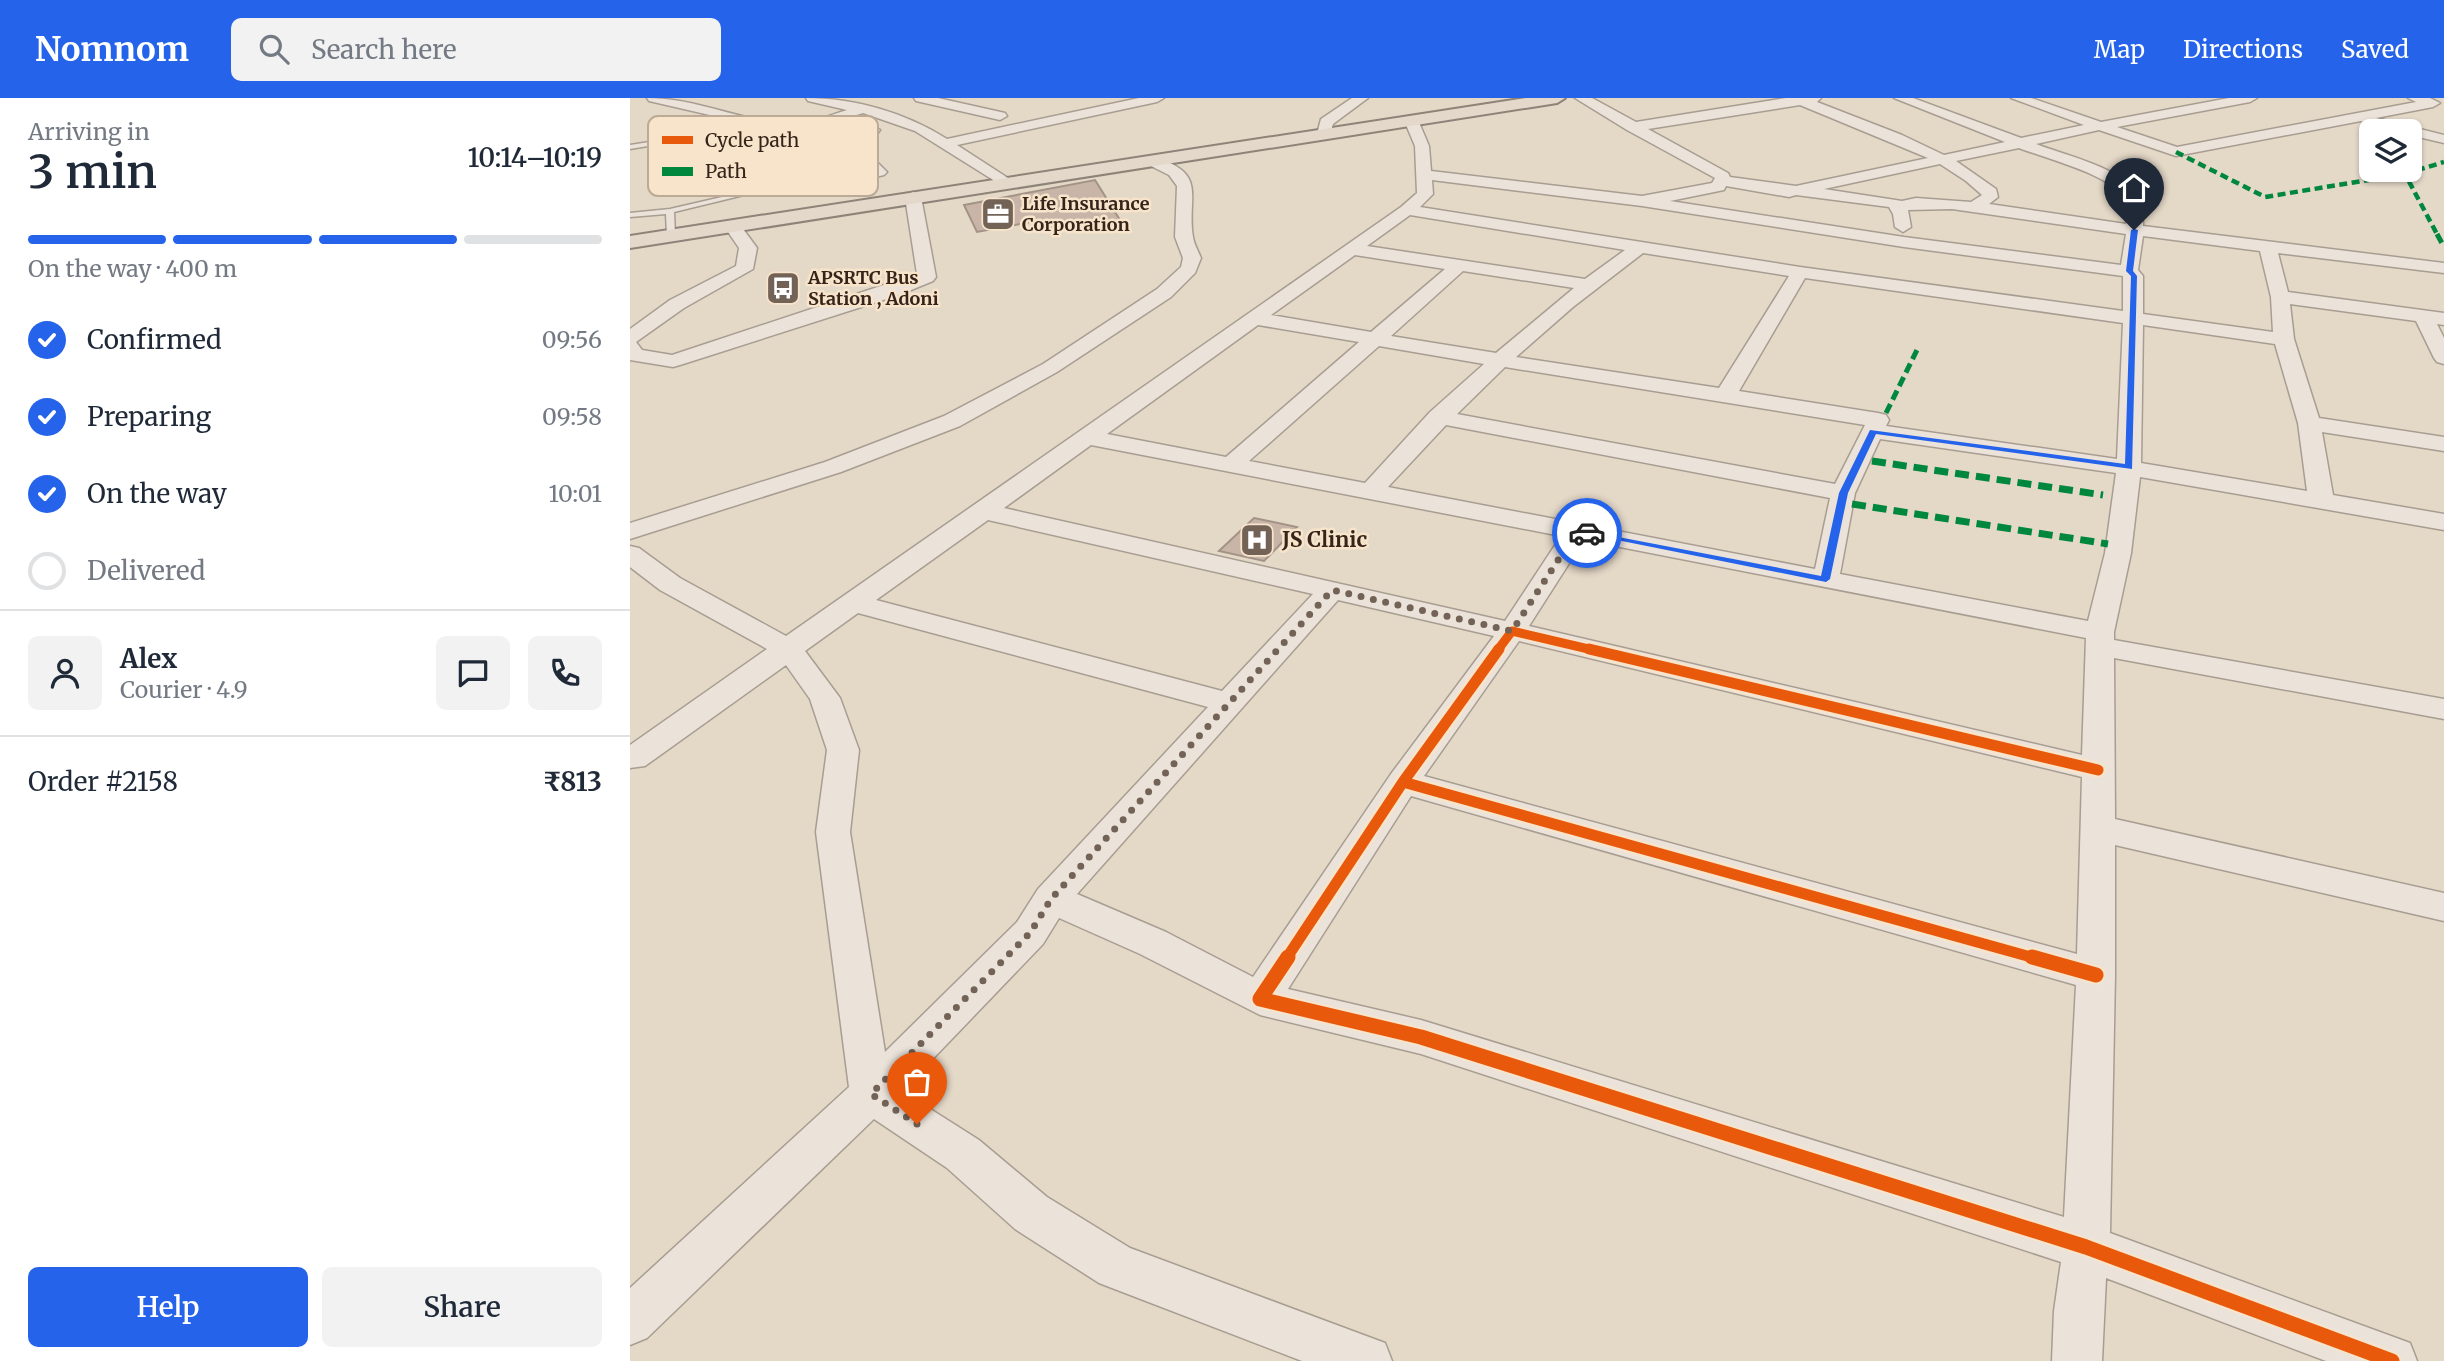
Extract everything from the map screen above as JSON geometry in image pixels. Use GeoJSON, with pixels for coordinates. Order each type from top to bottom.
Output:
{"type":"FeatureCollection","features":[{"type":"Feature","properties":{"kind":"main road"},"geometry":{"type":"LineString","coordinates":[[630,242],[1557,98]]}},
{"type":"Feature","properties":{"kind":"street"},"geometry":{"type":"LineString","coordinates":[[654,98],[727,116]]}},
{"type":"Feature","properties":{"kind":"street"},"geometry":{"type":"LineString","coordinates":[[818,98],[903,122],[938,140],[1006,183]]}},
{"type":"Feature","properties":{"kind":"street"},"geometry":{"type":"LineString","coordinates":[[921,98],[1007,114],[938,140]]}},
{"type":"Feature","properties":{"kind":"street"},"geometry":{"type":"LineString","coordinates":[[938,140],[1157,98]]}},
{"type":"Feature","properties":{"kind":"street"},"geometry":{"type":"LineString","coordinates":[[1324,134],[1326,122],[1361,98]]}},
{"type":"Feature","properties":{"kind":"street"},"geometry":{"type":"LineString","coordinates":[[1582,98],[1723,176],[1718,187],[1642,201]]}},
{"type":"Feature","properties":{"kind":"street"},"geometry":{"type":"LineString","coordinates":[[1632,127],[1823,98]]}},
{"type":"Feature","properties":{"kind":"street"},"geometry":{"type":"LineString","coordinates":[[1901,98],[2024,143],[2121,185],[2133,200],[2134,230],[2129,271]]}},
{"type":"Feature","properties":{"kind":"street"},"geometry":{"type":"LineString","coordinates":[[2018,98],[2176,152],[2433,103],[2415,98]]}},
{"type":"Feature","properties":{"kind":"street"},"geometry":{"type":"LineString","coordinates":[[1789,192],[2244,98]]}},
{"type":"Feature","properties":{"kind":"street"},"geometry":{"type":"LineString","coordinates":[[1798,100],[1924,151],[1978,181],[1990,192],[1990,197],[1973,207]]}},
{"type":"Feature","properties":{"kind":"street"},"geometry":{"type":"LineString","coordinates":[[2141,102],[2175,112]]}},
{"type":"Feature","properties":{"kind":"street"},"geometry":{"type":"LineString","coordinates":[[841,116],[863,109]]}},
{"type":"Feature","properties":{"kind":"street"},"geometry":{"type":"LineString","coordinates":[[2356,118],[2444,139]]}},
{"type":"Feature","properties":{"kind":"street"},"geometry":{"type":"LineString","coordinates":[[634,758],[1407,209],[1425,194],[1422,146],[1411,121]]}},
{"type":"Feature","properties":{"kind":"street"},"geometry":{"type":"LineString","coordinates":[[878,128],[903,122]]}},
{"type":"Feature","properties":{"kind":"street"},"geometry":{"type":"LineString","coordinates":[[630,531],[833,467],[951,421],[1050,368],[1164,293],[1189,269],[1192,258],[1184,237],[1185,185],[1174,172],[1153,161]]}},
{"type":"Feature","properties":{"kind":"street"},"geometry":{"type":"LineString","coordinates":[[1425,175],[1642,201],[1904,242],[2129,271],[2134,276],[2129,468],[2118,553],[2100,639],[2096,975],[2086,1247],[2078,1311],[2077,1361]]}},
{"type":"Feature","properties":{"kind":"street"},"geometry":{"type":"LineString","coordinates":[[1721,181],[1789,192],[1875,200],[1899,206],[1930,202],[1973,207],[2134,230],[2444,268]]}},
{"type":"Feature","properties":{"kind":"street"},"geometry":{"type":"LineString","coordinates":[[630,347],[635,355],[673,361],[892,291],[927,277],[913,197]]}},
{"type":"Feature","properties":{"kind":"street"},"geometry":{"type":"LineString","coordinates":[[1896,273],[1904,242],[1899,206]]}},
{"type":"Feature","properties":{"kind":"street"},"geometry":{"type":"LineString","coordinates":[[1407,209],[1800,272],[1896,273],[2132,316],[2284,339]]}},
{"type":"Feature","properties":{"kind":"street"},"geometry":{"type":"LineString","coordinates":[[630,338],[677,304],[744,269],[748,248],[732,226]]}},
{"type":"Feature","properties":{"kind":"street"},"geometry":{"type":"LineString","coordinates":[[1370,492],[1437,417],[1498,360],[1588,285],[1640,247]]}},
{"type":"Feature","properties":{"kind":"street"},"geometry":{"type":"LineString","coordinates":[[2268,247],[2280,297],[2284,339],[2309,423],[2321,500]]}},
{"type":"Feature","properties":{"kind":"street"},"geometry":{"type":"LineString","coordinates":[[1352,249],[1588,285]]}},
{"type":"Feature","properties":{"kind":"street"},"geometry":{"type":"LineString","coordinates":[[1230,464],[1460,265]]}},
{"type":"Feature","properties":{"kind":"street"},"geometry":{"type":"LineString","coordinates":[[1725,396],[1800,272]]}},
{"type":"Feature","properties":{"kind":"street"},"geometry":{"type":"LineString","coordinates":[[2280,297],[2444,319]]}},
{"type":"Feature","properties":{"kind":"street"},"geometry":{"type":"LineString","coordinates":[[2423,316],[2444,358]]}},
{"type":"Feature","properties":{"kind":"street"},"geometry":{"type":"LineString","coordinates":[[1254,318],[1878,420],[1843,493],[1826,579]]}},
{"type":"Feature","properties":{"kind":"street"},"geometry":{"type":"LineString","coordinates":[[1437,417],[1843,493]]}},
{"type":"Feature","properties":{"kind":"street"},"geometry":{"type":"LineString","coordinates":[[2309,423],[2444,444]]}},
{"type":"Feature","properties":{"kind":"street"},"geometry":{"type":"LineString","coordinates":[[1873,431],[2129,468],[2444,522]]}},
{"type":"Feature","properties":{"kind":"street"},"geometry":{"type":"LineString","coordinates":[[1087,437],[1826,579],[2100,639],[2444,709]]}},
{"type":"Feature","properties":{"kind":"street"},"geometry":{"type":"LineString","coordinates":[[983,511],[1512,631],[2098,770]]}},
{"type":"Feature","properties":{"kind":"street"},"geometry":{"type":"LineString","coordinates":[[1259,999],[1403,782],[1512,631],[1577,531]]}},
{"type":"Feature","properties":{"kind":"street"},"geometry":{"type":"LineString","coordinates":[[630,554],[670,584],[789,649],[825,698],[843,750],[833,832],[871,1094],[963,1154],[1031,1213],[1116,1266],[1367,1361]]}},
{"type":"Feature","properties":{"kind":"street"},"geometry":{"type":"LineString","coordinates":[[630,1321],[871,1094],[1030,933],[1051,899],[1332,590]]}},
{"type":"Feature","properties":{"kind":"street"},"geometry":{"type":"LineString","coordinates":[[854,603],[1230,703]]}},
{"type":"Feature","properties":{"kind":"street"},"geometry":{"type":"LineString","coordinates":[[1403,782],[2096,975]]}},
{"type":"Feature","properties":{"kind":"street"},"geometry":{"type":"LineString","coordinates":[[2097,828],[2444,907]]}},
{"type":"Feature","properties":{"kind":"street"},"geometry":{"type":"LineString","coordinates":[[1051,899],[1153,943],[1259,999],[1421,1037],[2086,1247],[2392,1361]]}},
{"type":"Feature","properties":{"kind":"lane"},"geometry":{"type":"LineString","coordinates":[[630,147],[648,144]]}},
{"type":"Feature","properties":{"kind":"lane"},"geometry":{"type":"LineString","coordinates":[[630,215],[670,211],[736,196]]}},
{"type":"Feature","properties":{"kind":"lane"},"geometry":{"type":"LineString","coordinates":[[670,211],[671,235]]}},
{"type":"Feature","properties":{"kind":"building"},"geometry":{"type":"Polygon","coordinates":[[[1095,180],[1120,220],[1048,232],[1042,220],[977,232],[964,205],[1095,180]]]}},
{"type":"Feature","properties":{"kind":"building"},"geometry":{"type":"Polygon","coordinates":[[[1254,518],[1297,527],[1264,561],[1219,551],[1254,518]]]}},
{"type":"Feature","properties":{"kind":"marked path"},"geometry":{"type":"LineString","coordinates":[[2176,152],[2265,197],[2405,174],[2444,247]]}},
{"type":"Feature","properties":{"kind":"marked path"},"geometry":{"type":"LineString","coordinates":[[2422,169],[2444,162]]}},
{"type":"Feature","properties":{"kind":"marked path"},"geometry":{"type":"LineString","coordinates":[[1886,413],[1918,348]]}},
{"type":"Feature","properties":{"kind":"marked path"},"geometry":{"type":"LineString","coordinates":[[1872,461],[2103,495]]}},
{"type":"Feature","properties":{"kind":"marked path"},"geometry":{"type":"LineString","coordinates":[[1852,504],[2108,544]]}},
{"type":"Feature","properties":{"kind":"cycle path"},"geometry":{"type":"LineString","coordinates":[[2096,975],[1403,782],[1512,631],[2098,770]]}},
{"type":"Feature","properties":{"kind":"cycle path"},"geometry":{"type":"LineString","coordinates":[[1403,782],[1260,999],[1421,1037],[2086,1247],[2392,1361]]}},
{"type":"Feature","properties":{"kind":"way so far"},"geometry":{"type":"LineString","coordinates":[[917,1124],[871,1094],[1030,933],[1051,899],[1332,590],[1512,631],[1577,531],[1587,533]]}},
{"type":"Feature","properties":{"kind":"place","name":"Life Insurance Corporation"},"geometry":{"type":"Point","coordinates":[998,214]}},
{"type":"Feature","properties":{"kind":"place","name":"APSRTC Bus Station , Adoni"},"geometry":{"type":"Point","coordinates":[783,288]}},
{"type":"Feature","properties":{"kind":"place","name":"JS Clinic"},"geometry":{"type":"Point","coordinates":[1257,540]}},
{"type":"Feature","properties":{"kind":"route"},"geometry":{"type":"LineString","coordinates":[[1587,533],[1826,579],[1843,493],[1873,431],[2129,468],[2134,276],[2129,271],[2134,230]]}}]}
